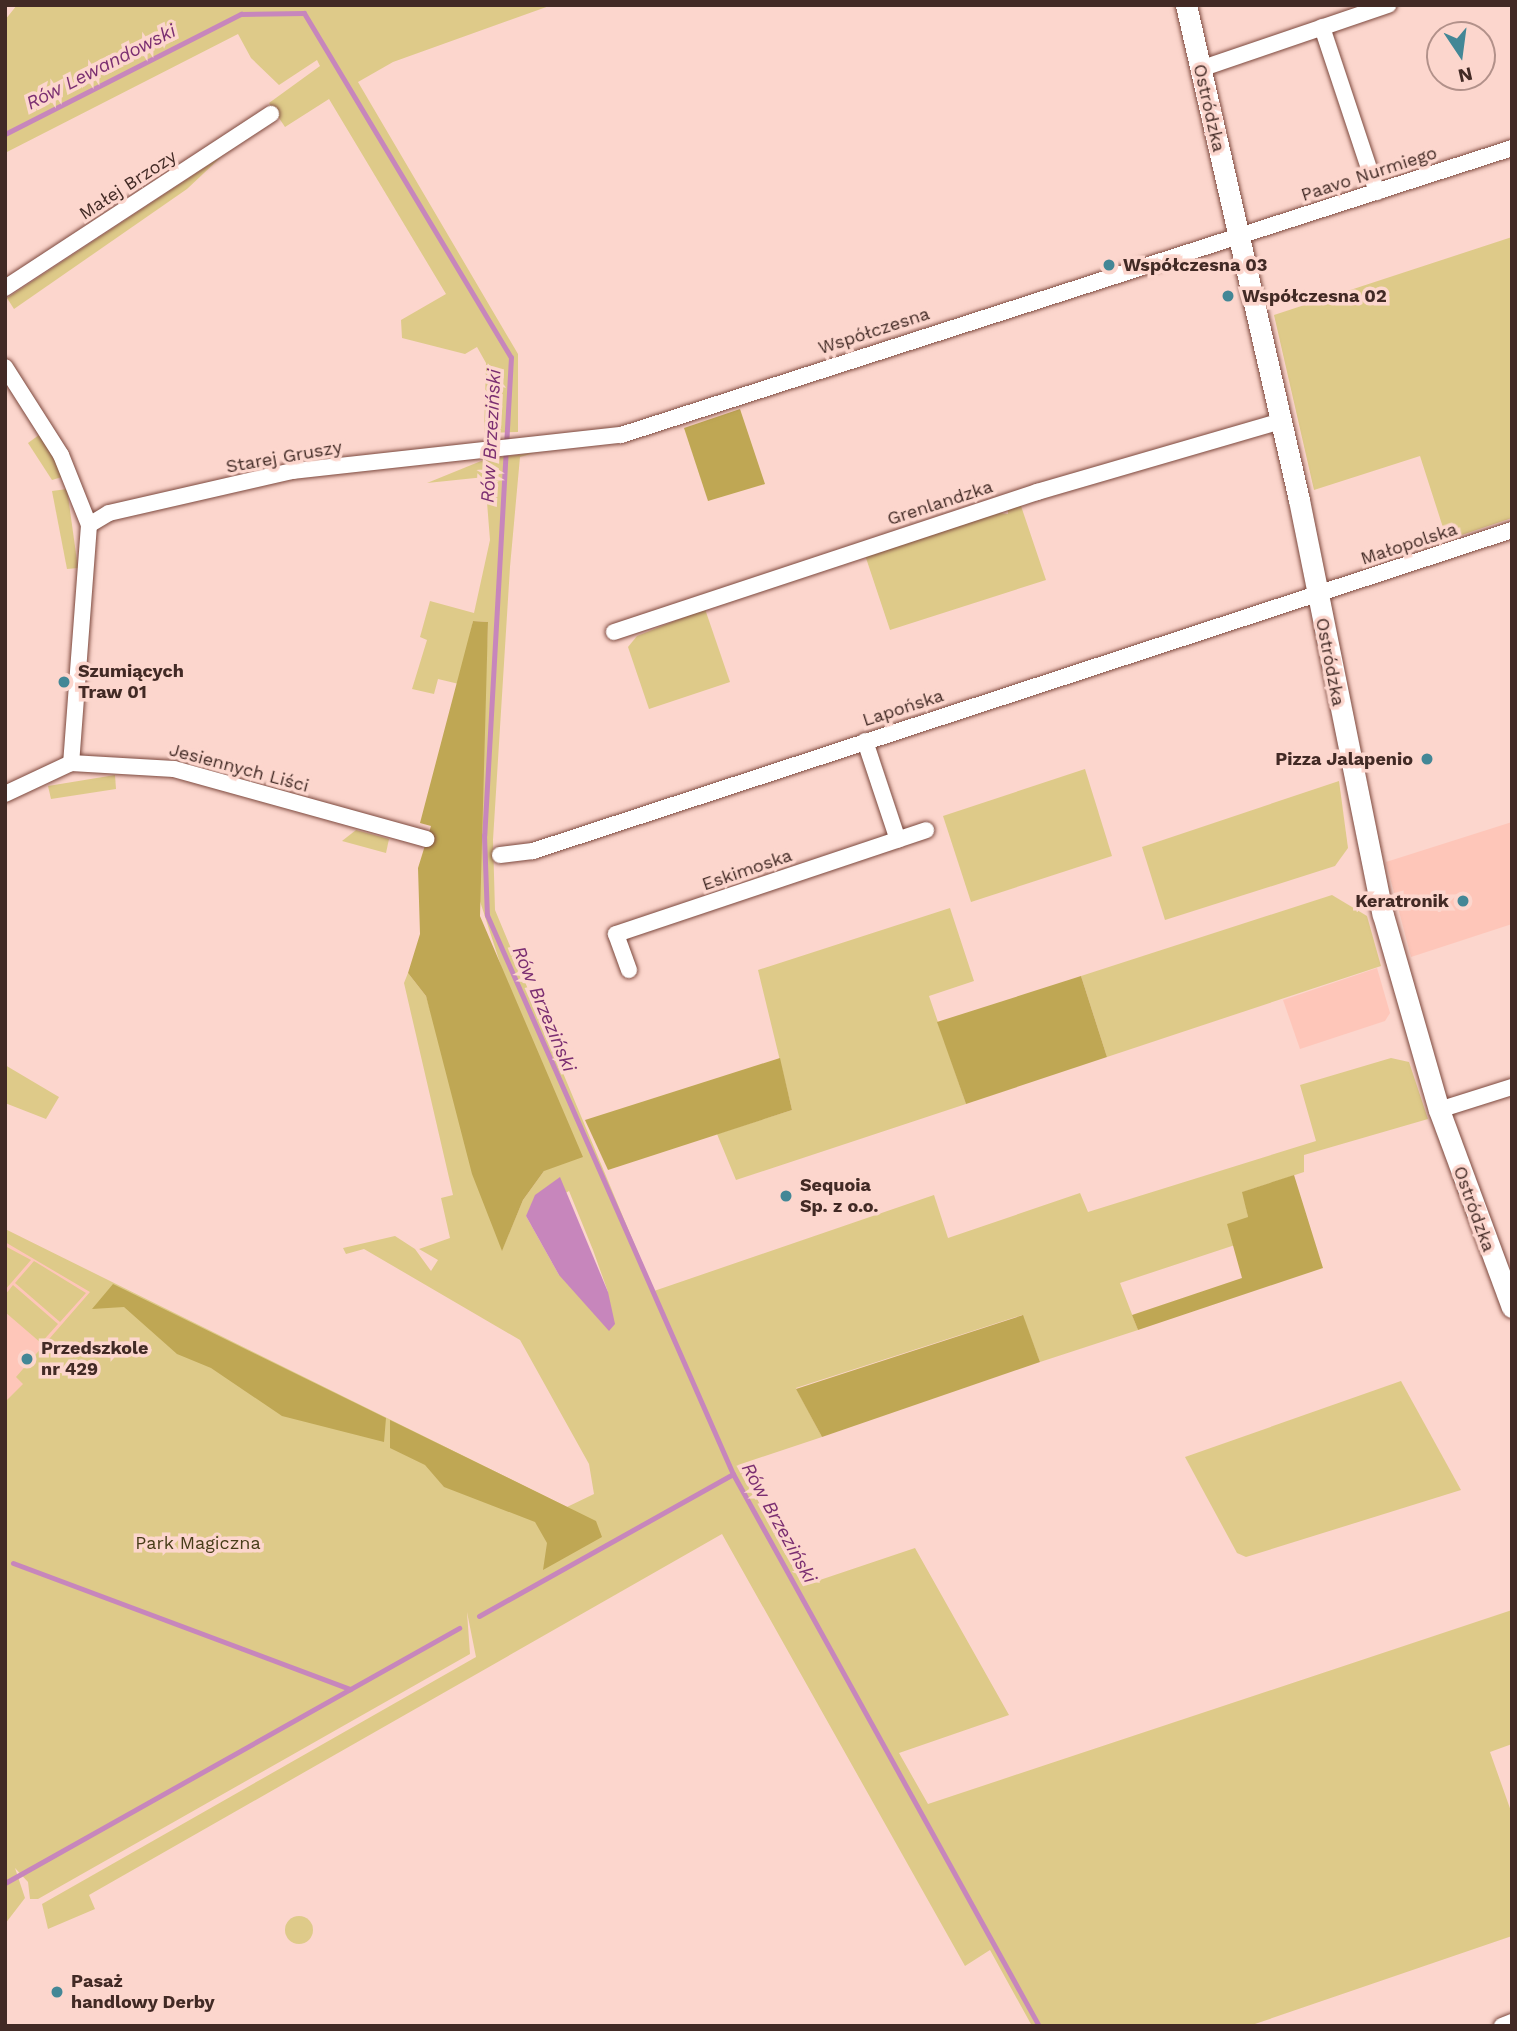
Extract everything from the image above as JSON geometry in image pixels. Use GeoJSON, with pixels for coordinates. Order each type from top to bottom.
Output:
{"type":"FeatureCollection","features":[{"type":"Feature","properties":{"kind":"street","name":"Ostródzka"},"geometry":{"type":"LineString","coordinates":[[1186,5],[1281,421],[1383,915],[1439,1110],[1512,1307]]}},
{"type":"Feature","properties":{"kind":"street"},"geometry":{"type":"LineString","coordinates":[[1200,69],[1388,5]]}},
{"type":"Feature","properties":{"kind":"street"},"geometry":{"type":"LineString","coordinates":[[1322,27],[1377,192]]}},
{"type":"Feature","properties":{"kind":"street","name":"Małej Brzozy"},"geometry":{"type":"LineString","coordinates":[[5,288],[271,114]]}},
{"type":"Feature","properties":{"kind":"street","name":"Paavo Nurmiego"},"geometry":{"type":"LineString","coordinates":[[1239,237],[1512,148]]}},
{"type":"Feature","properties":{"kind":"street","name":"Współczesna"},"geometry":{"type":"LineString","coordinates":[[492,448],[621,435],[1239,237]]}},
{"type":"Feature","properties":{"kind":"street"},"geometry":{"type":"LineString","coordinates":[[5,367],[61,454],[89,525],[71,763]]}},
{"type":"Feature","properties":{"kind":"street","name":"Grenlandzka"},"geometry":{"type":"LineString","coordinates":[[614,632],[1037,492],[1281,421]]}},
{"type":"Feature","properties":{"kind":"street","name":"Starej Gruszy"},"geometry":{"type":"LineString","coordinates":[[89,525],[109,513],[293,471],[492,448]]}},
{"type":"Feature","properties":{"kind":"street","name":"Małopolska"},"geometry":{"type":"LineString","coordinates":[[1318,594],[1512,530]]}},
{"type":"Feature","properties":{"kind":"street","name":"Lapońska"},"geometry":{"type":"LineString","coordinates":[[500,855],[533,851],[1318,594]]}},
{"type":"Feature","properties":{"kind":"street"},"geometry":{"type":"LineString","coordinates":[[865,741],[898,840]]}},
{"type":"Feature","properties":{"kind":"street","name":"Jesiennych Liści"},"geometry":{"type":"LineString","coordinates":[[5,794],[71,763],[174,769],[426,839]]}},
{"type":"Feature","properties":{"kind":"street","name":"Eskimoska"},"geometry":{"type":"LineString","coordinates":[[629,970],[616,934],[926,830]]}},
{"type":"Feature","properties":{"kind":"street"},"geometry":{"type":"LineString","coordinates":[[1439,1110],[1512,1087]]}},
{"type":"Feature","properties":{"kind":"street"},"geometry":{"type":"LineString","coordinates":[[1502,2026],[1512,2022]]}},
{"type":"Feature","properties":{"kind":"shaded area"},"geometry":{"type":"Polygon","coordinates":[[[740,409],[765,484],[708,501],[684,428],[740,409]]]}},
{"type":"Feature","properties":{"kind":"shaded area"},"geometry":{"type":"Polygon","coordinates":[[[473,621],[488,622],[480,916],[583,1157],[544,1171],[523,1200],[502,1251],[472,1174],[426,996],[408,973],[420,934],[418,868],[431,826],[420,823],[473,621]]]}},
{"type":"Feature","properties":{"kind":"shaded area"},"geometry":{"type":"Polygon","coordinates":[[[1512,822],[1512,924],[1411,957],[1386,862],[1512,822]]]}},
{"type":"Feature","properties":{"kind":"shaded area"},"geometry":{"type":"Polygon","coordinates":[[[1377,968],[1390,1013],[1385,1021],[1300,1049],[1283,1000],[1377,968]]]}},
{"type":"Feature","properties":{"kind":"shaded area"},"geometry":{"type":"Polygon","coordinates":[[[1081,976],[1107,1057],[966,1104],[937,1022],[1081,976]]]}},
{"type":"Feature","properties":{"kind":"shaded area"},"geometry":{"type":"Polygon","coordinates":[[[780,1058],[792,1110],[608,1170],[585,1120],[780,1058]]]}},
{"type":"Feature","properties":{"kind":"shaded area"},"geometry":{"type":"Polygon","coordinates":[[[1294,1175],[1323,1268],[1138,1330],[1132,1315],[1242,1278],[1227,1224],[1248,1217],[1242,1192],[1294,1175]]]}},
{"type":"Feature","properties":{"kind":"shaded area"},"geometry":{"type":"Polygon","coordinates":[[[560,1177],[608,1292],[615,1324],[609,1331],[559,1275],[526,1216],[535,1195],[560,1177]]]}},
{"type":"Feature","properties":{"kind":"shaded area","name":"Przedszkole nr 429"},"geometry":{"type":"Polygon","coordinates":[[[5,1229],[113,1284],[5,1409],[5,1229]]]}},
{"type":"Feature","properties":{"kind":"shaded area"},"geometry":{"type":"Polygon","coordinates":[[[113,1284],[386,1418],[384,1442],[282,1416],[211,1368],[177,1354],[124,1307],[92,1309],[113,1284]]]}},
{"type":"Feature","properties":{"kind":"shaded area"},"geometry":{"type":"Polygon","coordinates":[[[1023,1315],[1040,1362],[822,1437],[796,1389],[1023,1315]]]}},
{"type":"Feature","properties":{"kind":"shaded area"},"geometry":{"type":"Polygon","coordinates":[[[390,1420],[596,1521],[602,1537],[543,1570],[547,1543],[535,1522],[444,1487],[425,1465],[390,1448],[390,1420]]]}},
{"type":"Feature","properties":{"kind":"green space"},"geometry":{"type":"Polygon","coordinates":[[[17,5],[552,5],[393,62],[358,82],[518,354],[518,432],[484,433],[486,363],[477,347],[465,354],[402,338],[401,320],[446,294],[329,99],[285,127],[269,103],[320,66],[317,60],[279,85],[251,58],[238,34],[5,153],[5,20],[17,5]]]}},
{"type":"Feature","properties":{"kind":"green space"},"geometry":{"type":"Polygon","coordinates":[[[221,157],[187,189],[14,309],[7,298],[221,157]]]}},
{"type":"Feature","properties":{"kind":"green space"},"geometry":{"type":"Polygon","coordinates":[[[1512,237],[1512,518],[1447,540],[1420,456],[1314,490],[1274,315],[1512,237]]]}},
{"type":"Feature","properties":{"kind":"green space"},"geometry":{"type":"Polygon","coordinates":[[[39,435],[62,477],[52,480],[28,443],[39,435]]]}},
{"type":"Feature","properties":{"kind":"green space","name":"Park Magiczna"},"geometry":{"type":"Polygon","coordinates":[[[534,453],[520,457],[510,567],[493,840],[495,910],[654,1291],[934,1195],[948,1238],[1080,1193],[1088,1212],[1316,1141],[1300,1085],[1391,1058],[1409,1062],[1428,1119],[1304,1155],[1304,1172],[1243,1192],[1248,1217],[1235,1245],[1120,1283],[1138,1330],[1040,1362],[1022,1315],[796,1388],[822,1437],[738,1465],[805,1585],[915,1548],[1009,1715],[899,1753],[928,1804],[1512,1610],[1512,1744],[1490,1752],[1512,1814],[1512,1936],[1249,2026],[1032,2026],[990,1950],[965,1966],[722,1534],[89,1895],[95,1909],[48,1929],[42,1904],[476,1657],[467,1612],[470,1654],[38,1899],[30,1899],[28,1882],[15,1868],[25,1898],[5,1924],[5,1402],[23,1384],[16,1377],[90,1292],[5,1242],[5,1229],[567,1507],[594,1494],[589,1464],[520,1340],[364,1249],[346,1254],[343,1248],[395,1236],[415,1249],[431,1271],[438,1260],[419,1249],[450,1238],[441,1198],[453,1195],[404,983],[408,973],[426,996],[502,1250],[523,1200],[544,1171],[501,966],[477,892],[488,622],[473,621],[459,684],[438,679],[434,694],[412,689],[427,640],[420,637],[430,601],[474,613],[490,540],[485,477],[427,483],[486,459],[534,453]],[[569,1191],[526,1216],[559,1275],[608,1292],[569,1191]]]}},
{"type":"Feature","properties":{"kind":"green space"},"geometry":{"type":"Polygon","coordinates":[[[67,489],[78,568],[67,569],[52,491],[67,489]]]}},
{"type":"Feature","properties":{"kind":"green space"},"geometry":{"type":"Polygon","coordinates":[[[1020,503],[1046,580],[890,630],[865,555],[993,512],[1008,514],[1008,507],[1020,503]]]}},
{"type":"Feature","properties":{"kind":"green space"},"geometry":{"type":"Polygon","coordinates":[[[705,609],[730,682],[649,709],[628,647],[637,636],[705,609]]]}},
{"type":"Feature","properties":{"kind":"green space"},"geometry":{"type":"Polygon","coordinates":[[[1085,769],[1112,856],[971,902],[943,816],[1085,769]]]}},
{"type":"Feature","properties":{"kind":"green space"},"geometry":{"type":"Polygon","coordinates":[[[115,775],[116,789],[51,799],[48,786],[115,775]]]}},
{"type":"Feature","properties":{"kind":"green space"},"geometry":{"type":"Polygon","coordinates":[[[1339,781],[1348,848],[1335,866],[1165,920],[1142,847],[1339,781]]]}},
{"type":"Feature","properties":{"kind":"green space"},"geometry":{"type":"Polygon","coordinates":[[[356,830],[389,839],[386,853],[342,841],[356,830]]]}},
{"type":"Feature","properties":{"kind":"green space"},"geometry":{"type":"Polygon","coordinates":[[[1332,895],[1367,916],[1381,966],[1107,1057],[1081,976],[1332,895]]]}},
{"type":"Feature","properties":{"kind":"green space"},"geometry":{"type":"Polygon","coordinates":[[[950,908],[974,981],[929,996],[966,1104],[736,1180],[717,1134],[792,1110],[758,970],[950,908]]]}},
{"type":"Feature","properties":{"kind":"green space"},"geometry":{"type":"Polygon","coordinates":[[[5,1065],[59,1097],[46,1119],[5,1103],[5,1065]]]}},
{"type":"Feature","properties":{"kind":"green space"},"geometry":{"type":"Polygon","coordinates":[[[5,1246],[31,1260],[5,1290],[5,1246]]]}},
{"type":"Feature","properties":{"kind":"green space"},"geometry":{"type":"Polygon","coordinates":[[[34,1261],[86,1293],[60,1322],[15,1283],[34,1261]]]}},
{"type":"Feature","properties":{"kind":"green space"},"geometry":{"type":"Polygon","coordinates":[[[13,1285],[58,1324],[41,1343],[5,1312],[5,1295],[13,1285]]]}},
{"type":"Feature","properties":{"kind":"green space"},"geometry":{"type":"Polygon","coordinates":[[[1401,1381],[1461,1490],[1246,1557],[1237,1553],[1185,1457],[1401,1381]]]}},
{"type":"Feature","properties":{"kind":"green space"},"geometry":{"type":"Polygon","coordinates":[[[299,1916],[309,1920],[313,1930],[309,1940],[299,1944],[289,1940],[285,1930],[289,1920],[299,1916]]]}},
{"type":"Feature","properties":{"kind":"waterway","name":"Rów Brzeziński"},"geometry":{"type":"LineString","coordinates":[[5,134],[241,14],[304,13],[511,357],[484,835],[487,915],[733,1474],[1039,2026]]}},
{"type":"Feature","properties":{"kind":"waterway"},"geometry":{"type":"LineString","coordinates":[[479,1616],[733,1474]]}},
{"type":"Feature","properties":{"kind":"waterway"},"geometry":{"type":"LineString","coordinates":[[13,1563],[350,1689]]}},
{"type":"Feature","properties":{"kind":"waterway"},"geometry":{"type":"LineString","coordinates":[[5,1883],[459,1628]]}},
{"type":"Feature","properties":{"kind":"place","name":"Współczesna 03"},"geometry":{"type":"Point","coordinates":[1109,265]}},
{"type":"Feature","properties":{"kind":"place","name":"Współczesna 02"},"geometry":{"type":"Point","coordinates":[1228,296]}},
{"type":"Feature","properties":{"kind":"place","name":"Szumiących Traw 01"},"geometry":{"type":"Point","coordinates":[64,682]}},
{"type":"Feature","properties":{"kind":"place","name":"Pizza Jalapenio"},"geometry":{"type":"Point","coordinates":[1427,759]}},
{"type":"Feature","properties":{"kind":"place","name":"Keratronik"},"geometry":{"type":"Point","coordinates":[1463,901]}},
{"type":"Feature","properties":{"kind":"place","name":"Sequoia Sp. z o.o."},"geometry":{"type":"Point","coordinates":[786,1196]}},
{"type":"Feature","properties":{"kind":"place","name":"Przedszkole nr 429"},"geometry":{"type":"Point","coordinates":[27,1359]}},
{"type":"Feature","properties":{"kind":"place","name":"Pasaż handlowy Derby"},"geometry":{"type":"Point","coordinates":[57,1992]}},
{"type":"Feature","properties":{"kind":"water label","name":"Rów Lewandowski"},"geometry":{"type":"Point","coordinates":[101,67]}}]}
